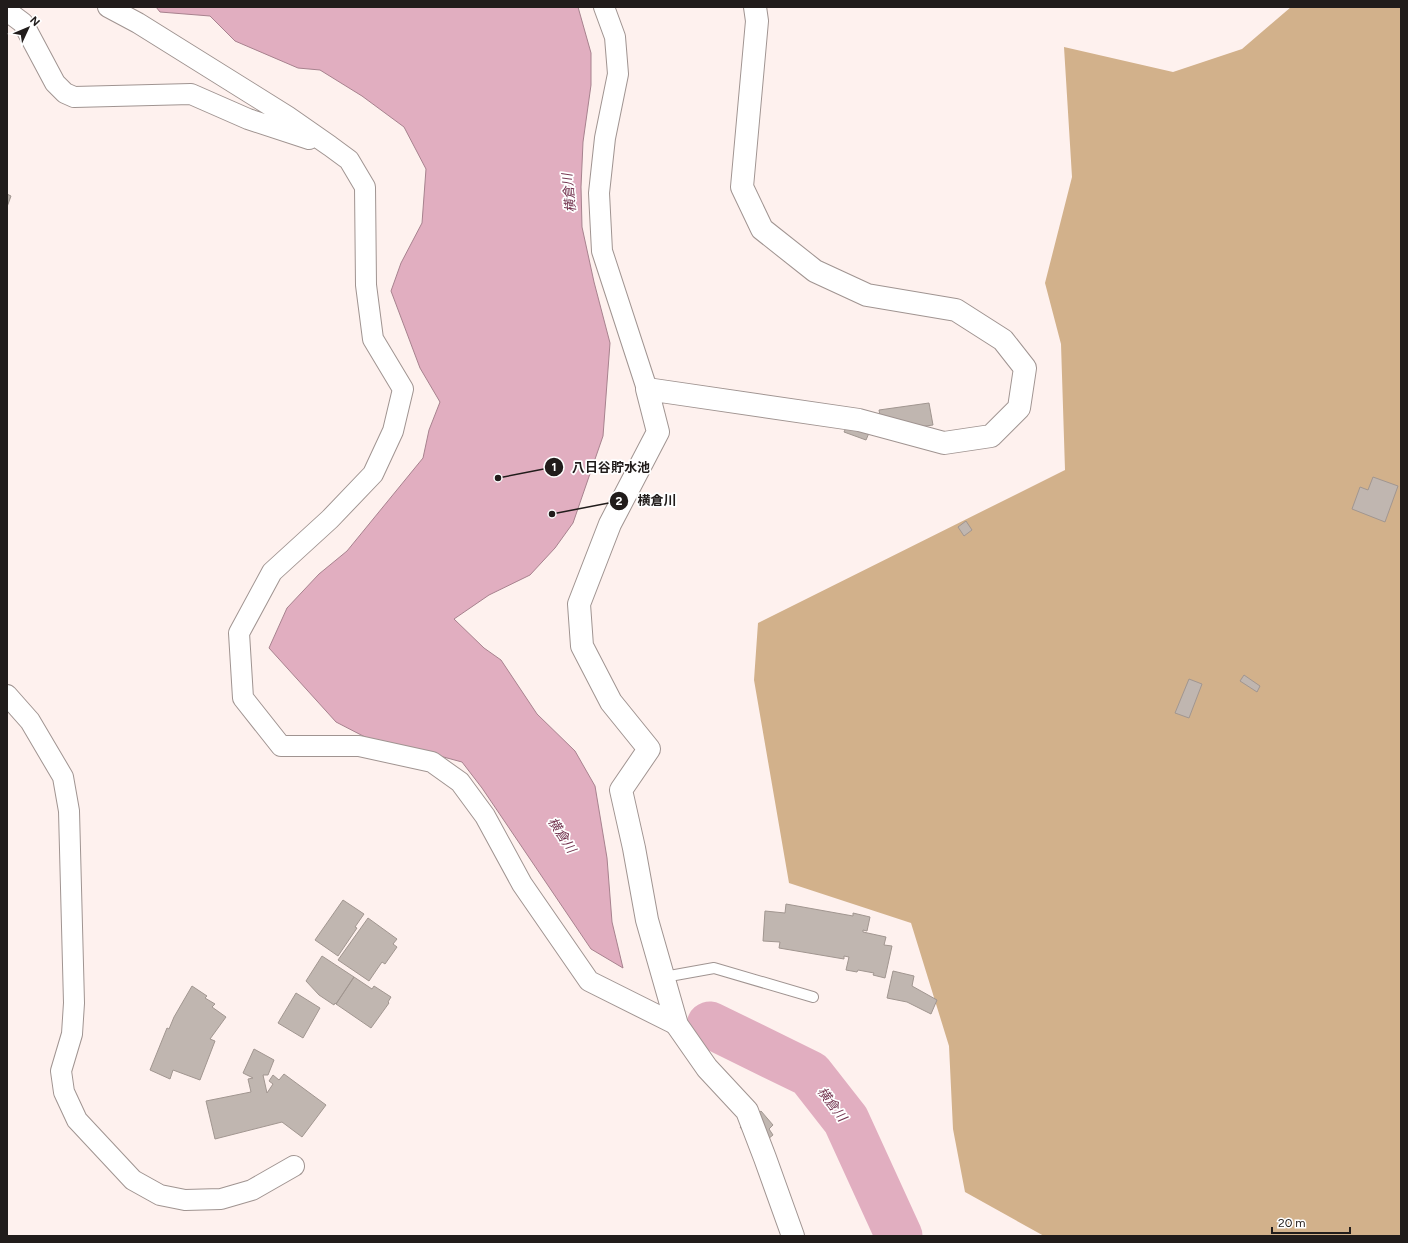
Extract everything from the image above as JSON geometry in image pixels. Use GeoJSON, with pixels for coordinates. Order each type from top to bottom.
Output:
{"type":"FeatureCollection","features":[{"type":"Feature","properties":{"kind":"street"},"geometry":{"type":"LineString","coordinates":[[108,7],[138,23],[287,116],[349,160],[366,187],[366,285],[373,339],[403,389],[392,431],[373,474],[330,519],[272,572],[239,633],[243,698],[281,746],[359,746],[432,762],[460,782],[485,816],[522,884],[588,980],[677,1025]]}},
{"type":"Feature","properties":{"kind":"street"},"geometry":{"type":"LineString","coordinates":[[604,7],[615,37],[618,74],[605,138],[599,193],[602,251],[647,389],[658,432],[610,524],[578,604],[582,646],[611,702],[648,749],[621,790],[634,848],[647,920],[677,1025],[707,1068],[747,1111],[793,1236]]}},
{"type":"Feature","properties":{"kind":"street"},"geometry":{"type":"LineString","coordinates":[[647,389],[859,420],[944,443],[990,436],[1019,408],[1025,368],[1002,340],[956,310],[868,295],[854,289],[815,271],[762,230],[742,187],[757,22],[755,7]]}},
{"type":"Feature","properties":{"kind":"street"},"geometry":{"type":"LineString","coordinates":[[7,11],[23,23],[55,83],[65,93],[74,96],[191,94],[248,119],[330,146]]}},
{"type":"Feature","properties":{"kind":"street"},"geometry":{"type":"LineString","coordinates":[[7,695],[30,721],[63,777],[69,811],[74,1003],[72,1034],[61,1071],[64,1092],[77,1120],[133,1180],[160,1195],[185,1200],[221,1199],[252,1190],[294,1166]]}},
{"type":"Feature","properties":{"kind":"lane"},"geometry":{"type":"LineString","coordinates":[[664,977],[714,968],[813,997]]}},
{"type":"Feature","properties":{"kind":"shaded area"},"geometry":{"type":"Polygon","coordinates":[[[1291,7],[1401,7],[1401,1236],[1044,1236],[965,1192],[953,1129],[949,1046],[911,923],[789,883],[754,680],[758,623],[1065,470],[1061,344],[1045,283],[1072,177],[1064,47],[1173,72],[1242,49],[1291,7]]]}},
{"type":"Feature","properties":{"kind":"water"},"geometry":{"type":"Polygon","coordinates":[[[156,7],[578,7],[591,53],[591,85],[583,142],[581,187],[582,227],[594,282],[610,343],[603,436],[573,523],[555,548],[530,575],[489,595],[454,619],[484,648],[501,660],[537,714],[575,751],[595,786],[607,858],[612,922],[623,968],[591,949],[482,788],[462,762],[367,738],[336,722],[269,648],[287,608],[319,574],[347,551],[423,458],[429,430],[440,402],[420,368],[391,291],[401,263],[422,223],[426,169],[404,127],[362,96],[320,70],[298,68],[235,41],[210,16],[160,12],[156,7]]]}},
{"type":"Feature","properties":{"kind":"building"},"geometry":{"type":"Polygon","coordinates":[[[7,194],[11,196],[7,207],[7,194]]]}},
{"type":"Feature","properties":{"kind":"building"},"geometry":{"type":"Polygon","coordinates":[[[929,403],[933,425],[883,432],[879,410],[929,403]]]}},
{"type":"Feature","properties":{"kind":"building"},"geometry":{"type":"Polygon","coordinates":[[[851,417],[872,426],[866,440],[844,432],[851,417]]]}},
{"type":"Feature","properties":{"kind":"building"},"geometry":{"type":"Polygon","coordinates":[[[1373,477],[1398,486],[1385,522],[1352,509],[1360,487],[1368,490],[1373,477]]]}},
{"type":"Feature","properties":{"kind":"building"},"geometry":{"type":"Polygon","coordinates":[[[966,521],[972,530],[964,536],[958,527],[966,521]]]}},
{"type":"Feature","properties":{"kind":"building"},"geometry":{"type":"Polygon","coordinates":[[[1244,675],[1260,686],[1257,692],[1240,681],[1244,675]]]}},
{"type":"Feature","properties":{"kind":"building"},"geometry":{"type":"Polygon","coordinates":[[[1189,679],[1202,684],[1189,718],[1175,713],[1189,679]]]}},
{"type":"Feature","properties":{"kind":"building"},"geometry":{"type":"Polygon","coordinates":[[[343,900],[364,914],[355,927],[357,928],[338,956],[315,940],[343,900]]]}},
{"type":"Feature","properties":{"kind":"building"},"geometry":{"type":"Polygon","coordinates":[[[786,904],[853,916],[853,913],[870,917],[867,931],[863,930],[863,932],[886,937],[884,945],[892,946],[885,978],[873,975],[874,973],[858,970],[857,972],[846,970],[849,957],[844,956],[844,959],[779,948],[780,942],[763,941],[765,911],[785,913],[786,904]]]}},
{"type":"Feature","properties":{"kind":"building"},"geometry":{"type":"Polygon","coordinates":[[[368,918],[397,939],[393,944],[397,947],[385,964],[382,962],[369,981],[338,960],[368,918]]]}},
{"type":"Feature","properties":{"kind":"building"},"geometry":{"type":"Polygon","coordinates":[[[322,956],[354,977],[334,1005],[319,995],[306,981],[322,956]]]}},
{"type":"Feature","properties":{"kind":"building"},"geometry":{"type":"Polygon","coordinates":[[[893,971],[914,976],[912,986],[937,1000],[931,1014],[907,1002],[887,998],[893,971]]]}},
{"type":"Feature","properties":{"kind":"building"},"geometry":{"type":"Polygon","coordinates":[[[354,977],[372,989],[374,986],[391,997],[388,1002],[389,1003],[371,1028],[336,1004],[354,977]]]}},
{"type":"Feature","properties":{"kind":"building"},"geometry":{"type":"Polygon","coordinates":[[[192,986],[207,996],[205,998],[215,1004],[212,1007],[226,1017],[210,1039],[215,1041],[200,1080],[173,1070],[170,1079],[150,1070],[167,1028],[169,1029],[174,1017],[192,986]]]}},
{"type":"Feature","properties":{"kind":"building"},"geometry":{"type":"Polygon","coordinates":[[[296,993],[320,1008],[303,1038],[278,1023],[296,993]]]}},
{"type":"Feature","properties":{"kind":"building"},"geometry":{"type":"Polygon","coordinates":[[[254,1049],[274,1060],[268,1075],[263,1075],[267,1093],[273,1084],[269,1081],[273,1075],[279,1080],[284,1074],[326,1105],[302,1137],[282,1122],[215,1139],[206,1101],[251,1092],[248,1079],[253,1078],[243,1073],[254,1049]]]}},
{"type":"Feature","properties":{"kind":"building"},"geometry":{"type":"Polygon","coordinates":[[[761,1111],[773,1125],[769,1129],[773,1135],[763,1143],[754,1144],[740,1127],[761,1111]]]}},
{"type":"Feature","properties":{"kind":"waterway","name":"横倉川"},"geometry":{"type":"LineString","coordinates":[[710,1025],[810,1074],[846,1120],[899,1236]]}},
{"type":"Feature","properties":{"kind":"place","name":"八日谷貯水池"},"geometry":{"type":"Point","coordinates":[498,478]}},
{"type":"Feature","properties":{"kind":"place","name":"横倉川"},"geometry":{"type":"Point","coordinates":[552,514]}}]}
